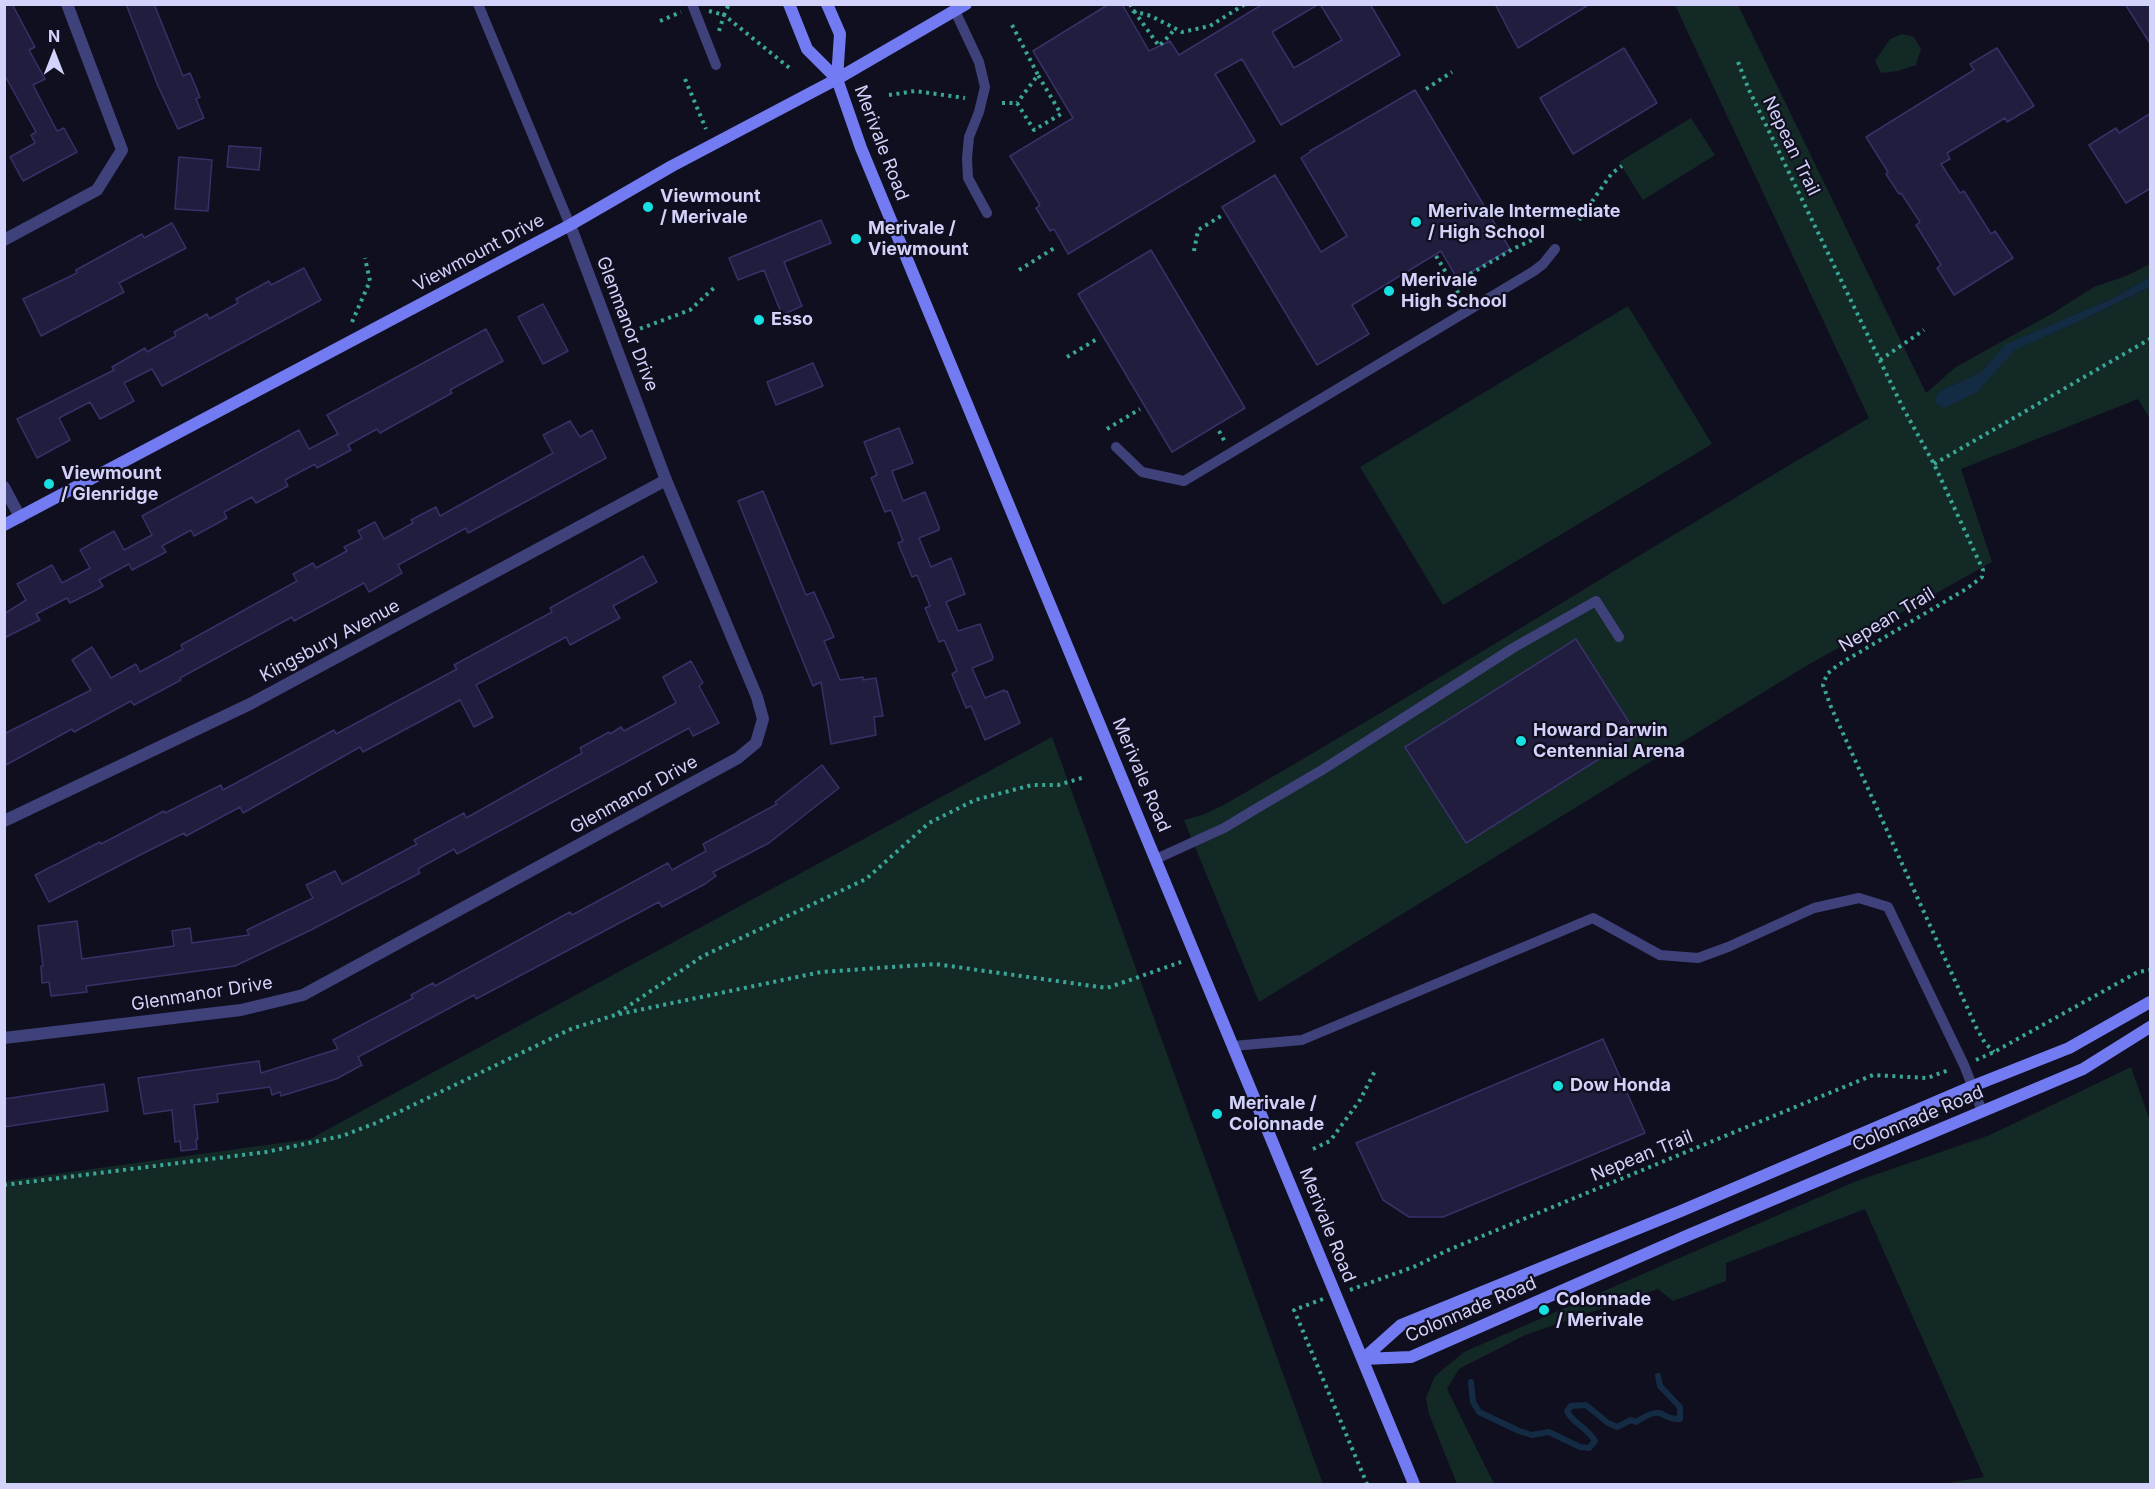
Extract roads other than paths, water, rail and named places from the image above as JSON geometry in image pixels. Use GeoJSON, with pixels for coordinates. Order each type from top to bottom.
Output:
{"type":"FeatureCollection","features":[{"type":"Feature","properties":{"kind":"street"},"geometry":{"type":"LineString","coordinates":[[4,240],[98,190],[122,150],[67,4]]}},
{"type":"Feature","properties":{"kind":"street","name":"Merivale Road"},"geometry":{"type":"LineString","coordinates":[[789,4],[807,49],[837,80]]}},
{"type":"Feature","properties":{"kind":"street","name":"Merivale Road"},"geometry":{"type":"LineString","coordinates":[[827,4],[840,34],[837,80],[865,157],[1414,1485]]}},
{"type":"Feature","properties":{"kind":"street","name":"Viewmount Drive"},"geometry":{"type":"LineString","coordinates":[[4,525],[570,225],[672,166],[837,80],[960,8]]}},
{"type":"Feature","properties":{"kind":"street","name":"Glenmanor Drive"},"geometry":{"type":"LineString","coordinates":[[4,1038],[241,1010],[303,995],[738,758],[756,743],[763,719],[757,697],[666,480],[570,225]]}},
{"type":"Feature","properties":{"kind":"street","name":"Kingsbury Avenue"},"geometry":{"type":"LineString","coordinates":[[4,821],[250,704],[666,480]]}},
{"type":"Feature","properties":{"kind":"street"},"geometry":{"type":"LineString","coordinates":[[4,487],[20,517]]}},
{"type":"Feature","properties":{"kind":"street","name":"Colonnade Road"},"geometry":{"type":"LineString","coordinates":[[1363,1359],[1401,1325],[1692,1207],[1973,1086],[2069,1048],[2151,1002]]}},
{"type":"Feature","properties":{"kind":"street","name":"Colonnade Road"},"geometry":{"type":"LineString","coordinates":[[1363,1359],[1411,1357],[1691,1234],[2083,1070],[2151,1027]]}},
{"type":"Feature","properties":{"kind":"lane"},"geometry":{"type":"LineString","coordinates":[[478,4],[570,225]]}},
{"type":"Feature","properties":{"kind":"lane"},"geometry":{"type":"LineString","coordinates":[[692,4],[716,65]]}},
{"type":"Feature","properties":{"kind":"lane"},"geometry":{"type":"LineString","coordinates":[[960,8],[980,62],[985,87],[979,112],[969,137],[967,158],[968,178],[987,213]]}},
{"type":"Feature","properties":{"kind":"lane"},"geometry":{"type":"LineString","coordinates":[[1116,447],[1142,472],[1184,481],[1534,271],[1544,264],[1555,249]]}},
{"type":"Feature","properties":{"kind":"lane"},"geometry":{"type":"LineString","coordinates":[[1156,859],[1224,828],[1274,799],[1514,648],[1596,601],[1619,638]]}},
{"type":"Feature","properties":{"kind":"lane"},"geometry":{"type":"LineString","coordinates":[[1233,1046],[1302,1040],[1593,918],[1660,955],[1698,958],[1814,908],[1859,898],[1888,907],[1973,1086],[1982,1111]]}},
{"type":"Feature","properties":{"kind":"water"},"geometry":{"type":"Polygon","coordinates":[[[2150,277],[2150,287],[2015,350],[1977,392],[1944,408],[1935,402],[1938,392],[1981,372],[2006,344],[2111,299],[2150,277]]]}},
{"type":"Feature","properties":{"kind":"waterway"},"geometry":{"type":"LineString","coordinates":[[1471,1382],[1473,1402],[1479,1412],[1519,1431],[1532,1435],[1549,1432],[1580,1447],[1589,1448],[1595,1441],[1567,1411],[1571,1406],[1586,1405],[1608,1423],[1617,1427],[1631,1420],[1636,1422],[1653,1413],[1680,1419],[1680,1407],[1660,1386],[1658,1376]]}},
{"type":"Feature","properties":{"kind":"place","name":"Viewmount / Merivale"},"geometry":{"type":"Point","coordinates":[648,207]}},
{"type":"Feature","properties":{"kind":"place","name":"Merivale Intermediate / High School"},"geometry":{"type":"Point","coordinates":[1416,222]}},
{"type":"Feature","properties":{"kind":"place","name":"Merivale / Viewmount"},"geometry":{"type":"Point","coordinates":[856,239]}},
{"type":"Feature","properties":{"kind":"place","name":"Merivale High School"},"geometry":{"type":"Point","coordinates":[1389,291]}},
{"type":"Feature","properties":{"kind":"place","name":"Esso"},"geometry":{"type":"Point","coordinates":[759,320]}},
{"type":"Feature","properties":{"kind":"place","name":"Viewmount / Glenridge"},"geometry":{"type":"Point","coordinates":[49,484]}},
{"type":"Feature","properties":{"kind":"place","name":"Howard Darwin Centennial Arena"},"geometry":{"type":"Point","coordinates":[1521,741]}},
{"type":"Feature","properties":{"kind":"place","name":"Dow Honda"},"geometry":{"type":"Point","coordinates":[1558,1086]}},
{"type":"Feature","properties":{"kind":"place","name":"Merivale / Colonnade"},"geometry":{"type":"Point","coordinates":[1217,1114]}},
{"type":"Feature","properties":{"kind":"place","name":"Colonnade / Merivale"},"geometry":{"type":"Point","coordinates":[1544,1310]}}]}
